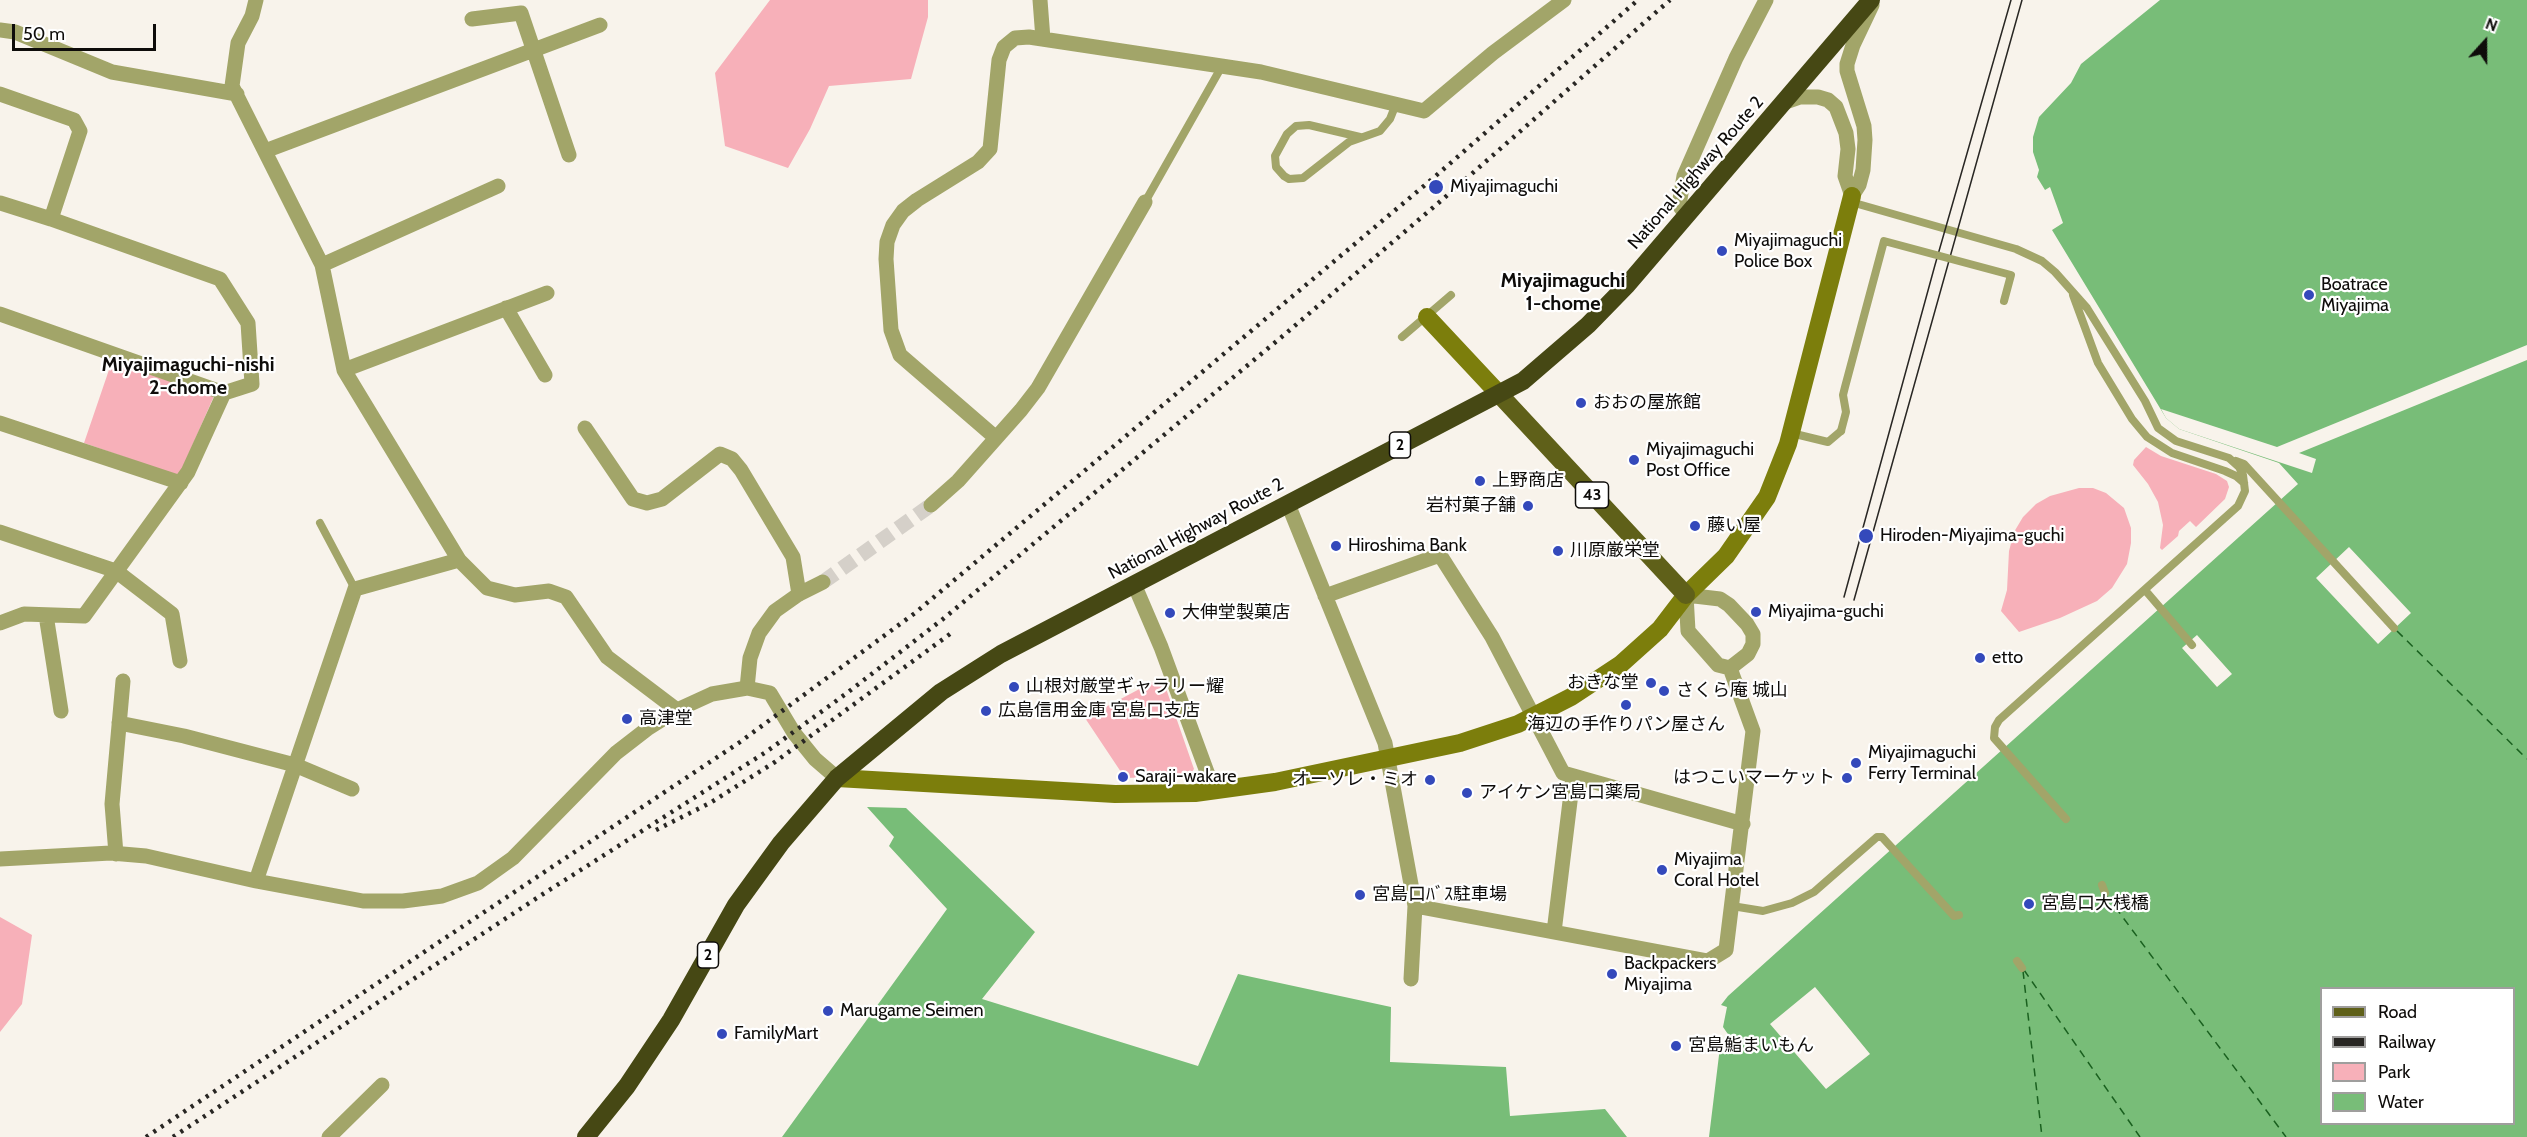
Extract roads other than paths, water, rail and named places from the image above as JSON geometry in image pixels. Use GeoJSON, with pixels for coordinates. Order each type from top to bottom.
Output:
{"type":"FeatureCollection","features":[{"type":"Feature","properties":{"kind":"highway","name":"National Highway Route 2"},"geometry":{"type":"LineString","coordinates":[[586,1137],[627,1086],[670,1020],[736,905],[782,843],[837,778],[941,692],[1001,654],[1522,381],[1588,325],[1627,285],[1873,0]]}},
{"type":"Feature","properties":{"kind":"main road","name":"43"},"geometry":{"type":"LineString","coordinates":[[1499,394],[1686,595]]}},
{"type":"Feature","properties":{"kind":"street"},"geometry":{"type":"LineString","coordinates":[[256,0],[252,16],[238,43],[232,86],[322,265],[344,370],[459,560],[488,588],[515,595],[549,591],[566,597],[607,657],[677,710]]}},
{"type":"Feature","properties":{"kind":"street"},"geometry":{"type":"LineString","coordinates":[[1040,0],[1043,39]]}},
{"type":"Feature","properties":{"kind":"street"},"geometry":{"type":"LineString","coordinates":[[996,438],[900,356],[891,330],[887,242],[893,225],[903,211],[978,162],[990,149],[999,60],[1004,47],[1015,38],[1029,37],[1271,74],[1424,111],[1493,53],[1564,0]]}},
{"type":"Feature","properties":{"kind":"street"},"geometry":{"type":"LineString","coordinates":[[1687,216],[1679,205],[1684,176],[1736,58],[1766,0]]}},
{"type":"Feature","properties":{"kind":"street"},"geometry":{"type":"LineString","coordinates":[[0,859],[116,854],[146,856],[328,896],[383,902],[442,896],[478,883],[513,858],[616,753],[647,729],[677,710],[712,694],[747,688],[770,693],[794,733],[815,759],[837,778],[1115,794],[1155,795],[1214,791],[1275,782],[1489,736],[1534,717],[1571,697],[1621,664],[1660,628],[1686,595],[1718,566],[1753,520],[1773,484],[1791,433],[1851,199],[1859,185],[1863,171],[1864,126],[1847,71],[1847,64],[1873,0]]}},
{"type":"Feature","properties":{"kind":"street"},"geometry":{"type":"LineString","coordinates":[[472,19],[521,13],[570,155]]}},
{"type":"Feature","properties":{"kind":"street"},"geometry":{"type":"LineString","coordinates":[[265,151],[600,26]]}},
{"type":"Feature","properties":{"kind":"street"},"geometry":{"type":"LineString","coordinates":[[0,30],[15,32],[112,72],[237,94]]}},
{"type":"Feature","properties":{"kind":"street"},"geometry":{"type":"LineString","coordinates":[[0,94],[74,120],[80,131],[51,219]]}},
{"type":"Feature","properties":{"kind":"street"},"geometry":{"type":"LineString","coordinates":[[1784,103],[1800,97],[1818,97],[1828,100],[1836,107],[1846,133],[1848,149],[1845,176],[1851,199]]}},
{"type":"Feature","properties":{"kind":"street"},"geometry":{"type":"LineString","coordinates":[[322,265],[498,186]]}},
{"type":"Feature","properties":{"kind":"street"},"geometry":{"type":"LineString","coordinates":[[931,505],[958,481],[1038,388],[1144,202]]}},
{"type":"Feature","properties":{"kind":"street"},"geometry":{"type":"LineString","coordinates":[[0,203],[220,279],[248,323],[252,384],[224,393],[193,385],[0,314]]}},
{"type":"Feature","properties":{"kind":"street"},"geometry":{"type":"LineString","coordinates":[[344,370],[547,292]]}},
{"type":"Feature","properties":{"kind":"street"},"geometry":{"type":"LineString","coordinates":[[506,308],[545,375]]}},
{"type":"Feature","properties":{"kind":"street"},"geometry":{"type":"LineString","coordinates":[[1427,316],[1499,394]]}},
{"type":"Feature","properties":{"kind":"street"},"geometry":{"type":"LineString","coordinates":[[0,623],[24,614],[84,616],[181,483],[224,393]]}},
{"type":"Feature","properties":{"kind":"street"},"geometry":{"type":"LineString","coordinates":[[0,423],[129,463],[181,483]]}},
{"type":"Feature","properties":{"kind":"street"},"geometry":{"type":"LineString","coordinates":[[585,428],[633,499],[647,503],[662,499],[720,454],[732,459],[741,470],[793,557],[799,594]]}},
{"type":"Feature","properties":{"kind":"street"},"geometry":{"type":"LineString","coordinates":[[1288,504],[1385,743],[1415,906],[1411,979]]}},
{"type":"Feature","properties":{"kind":"street"},"geometry":{"type":"LineString","coordinates":[[0,532],[116,571],[172,614],[180,661]]}},
{"type":"Feature","properties":{"kind":"street"},"geometry":{"type":"LineString","coordinates":[[1325,596],[1440,555],[1492,637],[1563,773],[1743,824]]}},
{"type":"Feature","properties":{"kind":"street"},"geometry":{"type":"LineString","coordinates":[[256,881],[355,588],[459,560]]}},
{"type":"Feature","properties":{"kind":"street"},"geometry":{"type":"LineString","coordinates":[[747,688],[750,658],[759,633],[775,610],[823,582]]}},
{"type":"Feature","properties":{"kind":"street"},"geometry":{"type":"LineString","coordinates":[[1134,584],[1161,647],[1214,791]]}},
{"type":"Feature","properties":{"kind":"street"},"geometry":{"type":"LineString","coordinates":[[1686,595],[1688,631],[1718,665],[1730,668]]}},
{"type":"Feature","properties":{"kind":"street"},"geometry":{"type":"LineString","coordinates":[[1686,595],[1720,600],[1747,624],[1753,634],[1754,644],[1748,654],[1730,668]]}},
{"type":"Feature","properties":{"kind":"street"},"geometry":{"type":"LineString","coordinates":[[46,615],[61,711]]}},
{"type":"Feature","properties":{"kind":"street"},"geometry":{"type":"LineString","coordinates":[[1415,906],[1708,961],[1726,950],[1753,731],[1730,668]]}},
{"type":"Feature","properties":{"kind":"street"},"geometry":{"type":"LineString","coordinates":[[116,854],[112,804],[123,681]]}},
{"type":"Feature","properties":{"kind":"street"},"geometry":{"type":"LineString","coordinates":[[119,723],[184,736],[295,765],[352,789]]}},
{"type":"Feature","properties":{"kind":"street"},"geometry":{"type":"LineString","coordinates":[[1554,932],[1573,777]]}},
{"type":"Feature","properties":{"kind":"street"},"geometry":{"type":"LineString","coordinates":[[329,1137],[382,1084]]}},
{"type":"Feature","properties":{"kind":"lane"},"geometry":{"type":"LineString","coordinates":[[1144,202],[1222,66]]}},
{"type":"Feature","properties":{"kind":"lane"},"geometry":{"type":"LineString","coordinates":[[1360,137],[1303,124],[1287,134],[1275,161],[1278,171],[1284,176],[1296,179],[1310,173],[1349,142],[1376,134],[1386,126],[1396,104]]}},
{"type":"Feature","properties":{"kind":"lane"},"geometry":{"type":"LineString","coordinates":[[1328,129],[1334,136],[1333,153]]}},
{"type":"Feature","properties":{"kind":"lane"},"geometry":{"type":"LineString","coordinates":[[1851,199],[2028,253],[2055,272],[2087,308],[2145,401],[2158,428],[2176,441],[2244,464],[2394,628]]}},
{"type":"Feature","properties":{"kind":"lane"},"geometry":{"type":"LineString","coordinates":[[1791,433],[1828,442],[1842,431],[1846,412],[1843,395],[1884,241],[2011,275],[2004,301]]}},
{"type":"Feature","properties":{"kind":"lane"},"geometry":{"type":"LineString","coordinates":[[2072,293],[2098,363],[2139,429],[2154,443],[2172,453],[2236,476],[2245,484]]}},
{"type":"Feature","properties":{"kind":"lane"},"geometry":{"type":"LineString","coordinates":[[1402,337],[1451,295]]}},
{"type":"Feature","properties":{"kind":"lane"},"geometry":{"type":"LineString","coordinates":[[2065,818],[1994,738],[1995,727],[1999,720],[2238,506],[2243,499],[2245,484],[2239,467],[2229,458]]}},
{"type":"Feature","properties":{"kind":"lane"},"geometry":{"type":"LineString","coordinates":[[320,523],[355,588]]}},
{"type":"Feature","properties":{"kind":"lane"},"geometry":{"type":"LineString","coordinates":[[2145,590],[2192,645]]}},
{"type":"Feature","properties":{"kind":"lane"},"geometry":{"type":"LineString","coordinates":[[1732,906],[1763,910],[1792,903],[1814,892],[1877,837],[1882,837],[1956,915]]}},
{"type":"Feature","properties":{"kind":"water"},"geometry":{"type":"Polygon","coordinates":[[[2160,0],[2527,0],[2527,1137],[1709,1137],[1720,1047],[1732,1040],[1723,1027],[1727,1007],[1721,1005],[1728,996],[2298,484],[2279,463],[2179,429],[2166,418],[2052,230],[2063,223],[2050,187],[2045,190],[2037,177],[2039,170],[2033,152],[2033,137],[2039,117],[2071,83],[2081,64],[2160,0]]]}},
{"type":"Feature","properties":{"kind":"water"},"geometry":{"type":"Polygon","coordinates":[[[867,807],[906,808],[1035,932],[982,999],[1198,1066],[1238,974],[1391,1007],[1390,1062],[1506,1067],[1510,1116],[1605,1109],[1627,1137],[782,1137],[947,909],[889,846],[894,837],[867,807]]]}},
{"type":"Feature","properties":{"kind":"tunnel"},"geometry":{"type":"LineString","coordinates":[[823,582],[931,505]]}},
{"type":"Feature","properties":{"kind":"tram line"},"geometry":{"type":"LineString","coordinates":[[1844,597],[1935,265],[2011,0]]}},
{"type":"Feature","properties":{"kind":"tram line"},"geometry":{"type":"LineString","coordinates":[[1854,600],[2022,0]]}},
{"type":"Feature","properties":{"kind":"railway"},"geometry":{"type":"LineString","coordinates":[[146,1137],[740,742],[915,613],[1431,180],[1638,0]]}},
{"type":"Feature","properties":{"kind":"railway"},"geometry":{"type":"LineString","coordinates":[[173,1137],[543,894],[766,752],[847,693],[943,619],[1284,335],[1670,0]]}},
{"type":"Feature","properties":{"kind":"railway"},"geometry":{"type":"LineString","coordinates":[[656,830],[710,803],[775,762],[950,634]]}},
{"type":"Feature","properties":{"kind":"place","name":"Miyajimaguchi"},"geometry":{"type":"Point","coordinates":[1436,187]}},
{"type":"Feature","properties":{"kind":"place","name":"Miyajimaguchi Police Box"},"geometry":{"type":"Point","coordinates":[1722,251]}},
{"type":"Feature","properties":{"kind":"place","name":"Boatrace Miyajima"},"geometry":{"type":"Point","coordinates":[2309,295]}},
{"type":"Feature","properties":{"kind":"place","name":"おおの屋旅館"},"geometry":{"type":"Point","coordinates":[1581,403]}},
{"type":"Feature","properties":{"kind":"place","name":"Miyajimaguchi Post Office"},"geometry":{"type":"Point","coordinates":[1634,460]}},
{"type":"Feature","properties":{"kind":"place","name":"上野商店"},"geometry":{"type":"Point","coordinates":[1480,481]}},
{"type":"Feature","properties":{"kind":"place","name":"岩村菓子舗"},"geometry":{"type":"Point","coordinates":[1528,506]}},
{"type":"Feature","properties":{"kind":"place","name":"藤い屋"},"geometry":{"type":"Point","coordinates":[1695,526]}},
{"type":"Feature","properties":{"kind":"place","name":"Hiroden-Miyajima-guchi"},"geometry":{"type":"Point","coordinates":[1866,536]}},
{"type":"Feature","properties":{"kind":"place","name":"Hiroshima Bank"},"geometry":{"type":"Point","coordinates":[1336,546]}},
{"type":"Feature","properties":{"kind":"place","name":"川原厳栄堂"},"geometry":{"type":"Point","coordinates":[1558,551]}},
{"type":"Feature","properties":{"kind":"place","name":"Miyajima-guchi"},"geometry":{"type":"Point","coordinates":[1756,612]}},
{"type":"Feature","properties":{"kind":"place","name":"大伸堂製菓店"},"geometry":{"type":"Point","coordinates":[1170,613]}},
{"type":"Feature","properties":{"kind":"place","name":"etto"},"geometry":{"type":"Point","coordinates":[1980,658]}},
{"type":"Feature","properties":{"kind":"place","name":"おきな堂"},"geometry":{"type":"Point","coordinates":[1651,683]}},
{"type":"Feature","properties":{"kind":"place","name":"山根対厳堂ギャラリー耀"},"geometry":{"type":"Point","coordinates":[1014,687]}},
{"type":"Feature","properties":{"kind":"place","name":"さくら庵 城山"},"geometry":{"type":"Point","coordinates":[1664,691]}},
{"type":"Feature","properties":{"kind":"place","name":"海辺の手作りパン屋さん"},"geometry":{"type":"Point","coordinates":[1626,705]}},
{"type":"Feature","properties":{"kind":"place","name":"広島信用金庫 宮島口支店"},"geometry":{"type":"Point","coordinates":[986,711]}},
{"type":"Feature","properties":{"kind":"place","name":"高津堂"},"geometry":{"type":"Point","coordinates":[627,719]}},
{"type":"Feature","properties":{"kind":"place","name":"Miyajimaguchi Ferry Terminal"},"geometry":{"type":"Point","coordinates":[1856,763]}},
{"type":"Feature","properties":{"kind":"place","name":"Saraji-wakare"},"geometry":{"type":"Point","coordinates":[1123,777]}},
{"type":"Feature","properties":{"kind":"place","name":"はつこいマーケット"},"geometry":{"type":"Point","coordinates":[1847,778]}},
{"type":"Feature","properties":{"kind":"place","name":"オーソレ・ミオ"},"geometry":{"type":"Point","coordinates":[1430,780]}},
{"type":"Feature","properties":{"kind":"place","name":"アイケン宮島口薬局"},"geometry":{"type":"Point","coordinates":[1467,793]}},
{"type":"Feature","properties":{"kind":"place","name":"Miyajima Coral Hotel"},"geometry":{"type":"Point","coordinates":[1662,870]}},
{"type":"Feature","properties":{"kind":"place","name":"宮島口ﾊﾞｽ駐車場"},"geometry":{"type":"Point","coordinates":[1360,895]}},
{"type":"Feature","properties":{"kind":"place","name":"宮島口大桟橋"},"geometry":{"type":"Point","coordinates":[2029,904]}},
{"type":"Feature","properties":{"kind":"place","name":"Backpackers Miyajima"},"geometry":{"type":"Point","coordinates":[1612,974]}},
{"type":"Feature","properties":{"kind":"place","name":"Marugame Seimen"},"geometry":{"type":"Point","coordinates":[828,1011]}},
{"type":"Feature","properties":{"kind":"place","name":"FamilyMart"},"geometry":{"type":"Point","coordinates":[722,1034]}},
{"type":"Feature","properties":{"kind":"place","name":"宮島鮨まいもん"},"geometry":{"type":"Point","coordinates":[1676,1046]}},
{"type":"Feature","properties":{"kind":"district","name":"Miyajimaguchi 1-chome"},"geometry":{"type":"Point","coordinates":[1563,292]}},
{"type":"Feature","properties":{"kind":"district","name":"Miyajimaguchi-nishi 2-chome"},"geometry":{"type":"Point","coordinates":[188,376]}}]}
